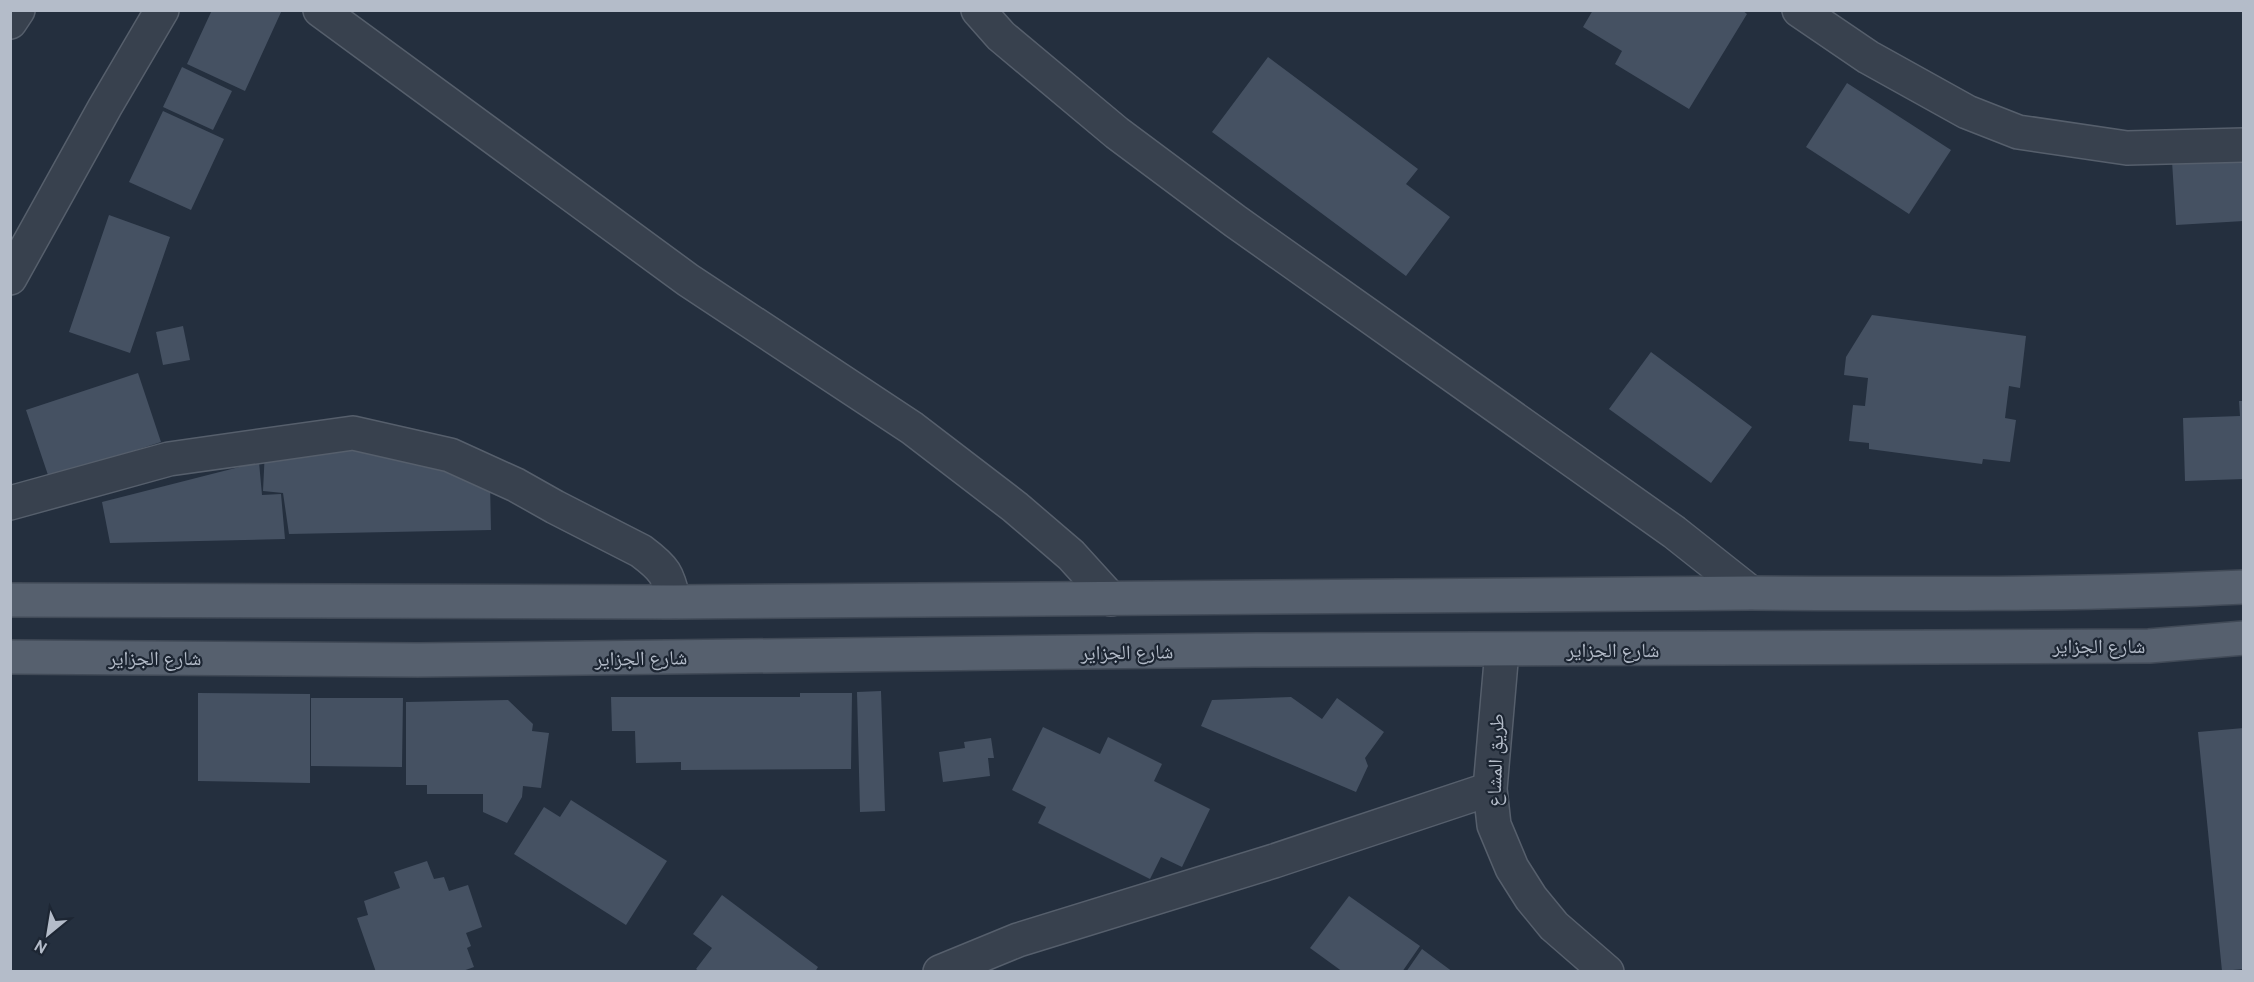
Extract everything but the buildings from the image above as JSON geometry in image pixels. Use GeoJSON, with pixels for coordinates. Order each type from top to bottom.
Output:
{"type":"FeatureCollection","features":[{"type":"Feature","properties":{"kind":"main road"},"geometry":{"type":"LineString","coordinates":[[10,600],[674,602],[1751,593],[1899,594],[2165,591],[2244,587]]}},
{"type":"Feature","properties":{"kind":"main road","name":"شارع الجزاير"},"geometry":{"type":"LineString","coordinates":[[10,657],[418,660],[1256,650],[1695,650],[1840,646],[2149,646],[2244,638]]}},
{"type":"Feature","properties":{"kind":"street"},"geometry":{"type":"LineString","coordinates":[[10,22],[18,10]]}},
{"type":"Feature","properties":{"kind":"street"},"geometry":{"type":"LineString","coordinates":[[10,278],[162,10]]}},
{"type":"Feature","properties":{"kind":"street"},"geometry":{"type":"LineString","coordinates":[[320,10],[688,280],[912,428],[1023,514],[1071,555],[1111,599]]}},
{"type":"Feature","properties":{"kind":"street"},"geometry":{"type":"LineString","coordinates":[[978,10],[1001,36],[1117,133],[1235,221],[1674,532],[1751,593]]}},
{"type":"Feature","properties":{"kind":"street"},"geometry":{"type":"LineString","coordinates":[[1799,10],[1868,57],[1967,112],[2018,132],[2127,148],[2244,145]]}},
{"type":"Feature","properties":{"kind":"street"},"geometry":{"type":"LineString","coordinates":[[10,503],[170,459],[353,433],[450,455],[516,485],[641,551],[653,560],[669,579],[674,602]]}},
{"type":"Feature","properties":{"kind":"street","name":"طريق المشاع"},"geometry":{"type":"LineString","coordinates":[[1502,650],[1490,789],[1494,825],[1512,868],[1531,898],[1554,926],[1607,972]]}},
{"type":"Feature","properties":{"kind":"street"},"geometry":{"type":"LineString","coordinates":[[940,972],[1018,940],[1274,861],[1490,789]]}}]}
